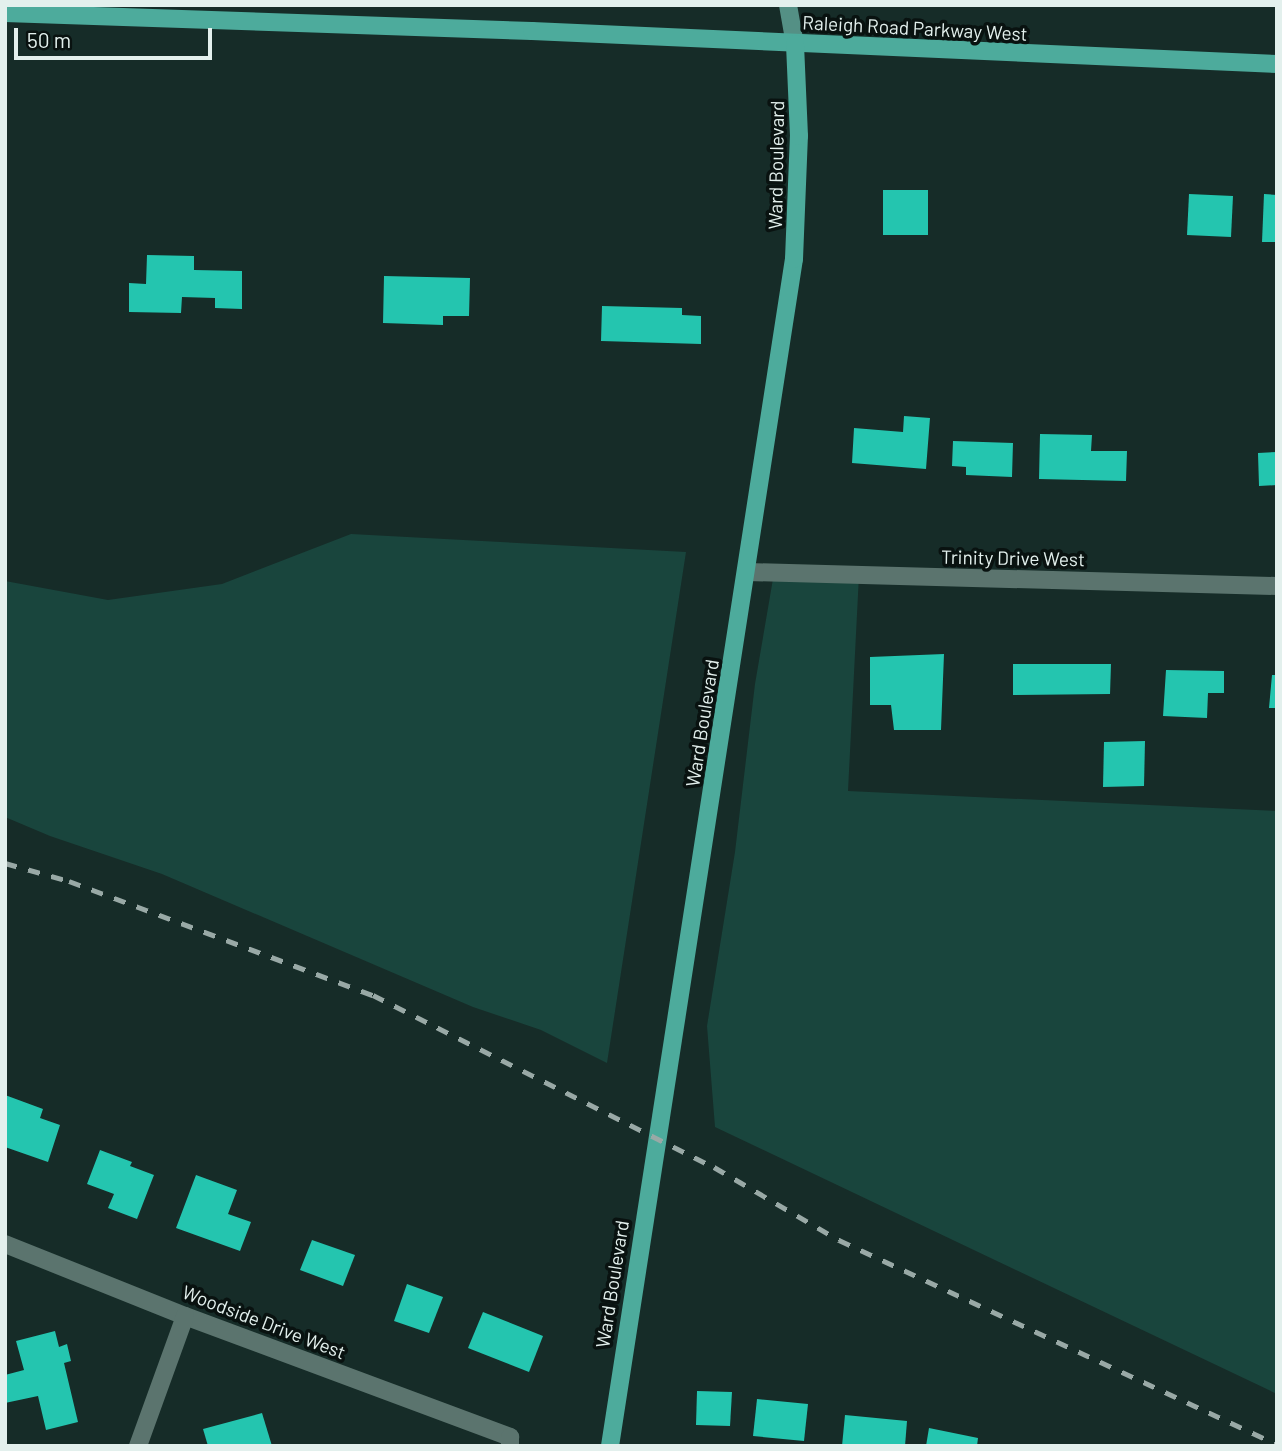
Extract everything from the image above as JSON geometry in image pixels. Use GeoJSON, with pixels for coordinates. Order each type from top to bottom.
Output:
{"type":"FeatureCollection","features":[{"type":"Feature","properties":{"kind":"main road","name":"Ward Boulevard"},"geometry":{"type":"LineString","coordinates":[[610,1446],[640,1241],[748,572],[794,259],[799,136],[795,44],[788,5]]}},
{"type":"Feature","properties":{"kind":"main road","name":"Raleigh Road Parkway West"},"geometry":{"type":"LineString","coordinates":[[5,13],[1277,64]]}},
{"type":"Feature","properties":{"kind":"street","name":"Trinity Drive West"},"geometry":{"type":"LineString","coordinates":[[748,572],[1277,586]]}},
{"type":"Feature","properties":{"kind":"street","name":"Woodside Drive West"},"geometry":{"type":"LineString","coordinates":[[5,1244],[510,1441]]}},
{"type":"Feature","properties":{"kind":"street"},"geometry":{"type":"LineString","coordinates":[[138,1446],[185,1315]]}},
{"type":"Feature","properties":{"kind":"green space"},"geometry":{"type":"Polygon","coordinates":[[[351,534],[686,552],[607,1063],[541,1030],[473,1007],[162,874],[50,836],[5,817],[5,581],[108,600],[222,584],[351,534]]]}},
{"type":"Feature","properties":{"kind":"green space"},"geometry":{"type":"Polygon","coordinates":[[[774,573],[859,575],[848,791],[1277,811],[1277,1394],[715,1127],[707,1026],[735,852],[755,684],[774,573]]]}},
{"type":"Feature","properties":{"kind":"building"},"geometry":{"type":"Polygon","coordinates":[[[883,190],[928,190],[928,235],[883,235],[883,190]]]}},
{"type":"Feature","properties":{"kind":"building"},"geometry":{"type":"Polygon","coordinates":[[[1189,194],[1233,196],[1231,237],[1187,235],[1189,194]]]}},
{"type":"Feature","properties":{"kind":"building"},"geometry":{"type":"Polygon","coordinates":[[[1264,194],[1277,195],[1277,242],[1262,242],[1264,194]]]}},
{"type":"Feature","properties":{"kind":"building"},"geometry":{"type":"Polygon","coordinates":[[[147,255],[194,256],[194,270],[242,271],[242,309],[215,308],[215,298],[182,297],[181,313],[129,312],[129,283],[146,284],[147,255]]]}},
{"type":"Feature","properties":{"kind":"building"},"geometry":{"type":"Polygon","coordinates":[[[384,276],[470,278],[469,316],[443,316],[443,325],[383,323],[384,276]]]}},
{"type":"Feature","properties":{"kind":"building"},"geometry":{"type":"Polygon","coordinates":[[[602,306],[682,308],[682,315],[701,316],[701,344],[601,341],[602,306]]]}},
{"type":"Feature","properties":{"kind":"building"},"geometry":{"type":"Polygon","coordinates":[[[904,416],[930,418],[926,469],[852,463],[854,428],[903,432],[904,416]]]}},
{"type":"Feature","properties":{"kind":"building"},"geometry":{"type":"Polygon","coordinates":[[[1040,434],[1092,435],[1091,451],[1127,451],[1126,481],[1039,479],[1040,434]]]}},
{"type":"Feature","properties":{"kind":"building"},"geometry":{"type":"Polygon","coordinates":[[[953,441],[1013,443],[1012,477],[966,475],[966,467],[952,466],[953,441]]]}},
{"type":"Feature","properties":{"kind":"building"},"geometry":{"type":"Polygon","coordinates":[[[1277,452],[1277,485],[1259,486],[1258,453],[1277,452]]]}},
{"type":"Feature","properties":{"kind":"building"},"geometry":{"type":"Polygon","coordinates":[[[944,654],[941,730],[894,730],[891,705],[870,705],[870,657],[944,654]]]}},
{"type":"Feature","properties":{"kind":"building"},"geometry":{"type":"Polygon","coordinates":[[[1013,664],[1111,664],[1110,694],[1013,695],[1013,664]]]}},
{"type":"Feature","properties":{"kind":"building"},"geometry":{"type":"Polygon","coordinates":[[[1166,670],[1224,671],[1224,693],[1208,693],[1207,718],[1163,716],[1166,670]]]}},
{"type":"Feature","properties":{"kind":"building"},"geometry":{"type":"Polygon","coordinates":[[[1272,675],[1277,675],[1277,708],[1269,708],[1272,675]]]}},
{"type":"Feature","properties":{"kind":"building"},"geometry":{"type":"Polygon","coordinates":[[[1145,741],[1144,786],[1103,787],[1104,742],[1145,741]]]}},
{"type":"Feature","properties":{"kind":"building"},"geometry":{"type":"Polygon","coordinates":[[[5,1095],[43,1109],[40,1118],[60,1125],[48,1162],[5,1147],[5,1095]]]}},
{"type":"Feature","properties":{"kind":"building"},"geometry":{"type":"Polygon","coordinates":[[[100,1150],[132,1162],[130,1166],[154,1175],[137,1219],[108,1208],[114,1194],[87,1184],[100,1150]]]}},
{"type":"Feature","properties":{"kind":"building"},"geometry":{"type":"Polygon","coordinates":[[[196,1175],[237,1190],[228,1214],[251,1222],[240,1251],[176,1228],[196,1175]]]}},
{"type":"Feature","properties":{"kind":"building"},"geometry":{"type":"Polygon","coordinates":[[[312,1240],[355,1255],[343,1286],[300,1270],[312,1240]]]}},
{"type":"Feature","properties":{"kind":"building"},"geometry":{"type":"Polygon","coordinates":[[[407,1284],[443,1297],[429,1333],[394,1321],[407,1284]]]}},
{"type":"Feature","properties":{"kind":"building"},"geometry":{"type":"Polygon","coordinates":[[[483,1312],[543,1336],[529,1372],[468,1348],[483,1312]]]}},
{"type":"Feature","properties":{"kind":"building"},"geometry":{"type":"Polygon","coordinates":[[[55,1331],[59,1347],[67,1344],[71,1361],[64,1363],[78,1422],[46,1430],[38,1396],[5,1403],[5,1375],[24,1370],[16,1341],[55,1331]]]}},
{"type":"Feature","properties":{"kind":"building"},"geometry":{"type":"Polygon","coordinates":[[[697,1391],[732,1392],[730,1426],[696,1425],[697,1391]]]}},
{"type":"Feature","properties":{"kind":"building"},"geometry":{"type":"Polygon","coordinates":[[[757,1399],[808,1404],[804,1441],[753,1436],[757,1399]]]}},
{"type":"Feature","properties":{"kind":"building"},"geometry":{"type":"Polygon","coordinates":[[[262,1413],[272,1446],[208,1446],[203,1429],[262,1413]]]}},
{"type":"Feature","properties":{"kind":"building"},"geometry":{"type":"Polygon","coordinates":[[[845,1415],[907,1421],[905,1446],[842,1446],[845,1415]]]}},
{"type":"Feature","properties":{"kind":"building"},"geometry":{"type":"Polygon","coordinates":[[[929,1428],[978,1438],[977,1446],[926,1446],[929,1428]]]}},
{"type":"Feature","properties":{"kind":"railway"},"geometry":{"type":"LineString","coordinates":[[5,863],[69,881],[373,995],[714,1167],[839,1240],[1277,1444]]}}]}
